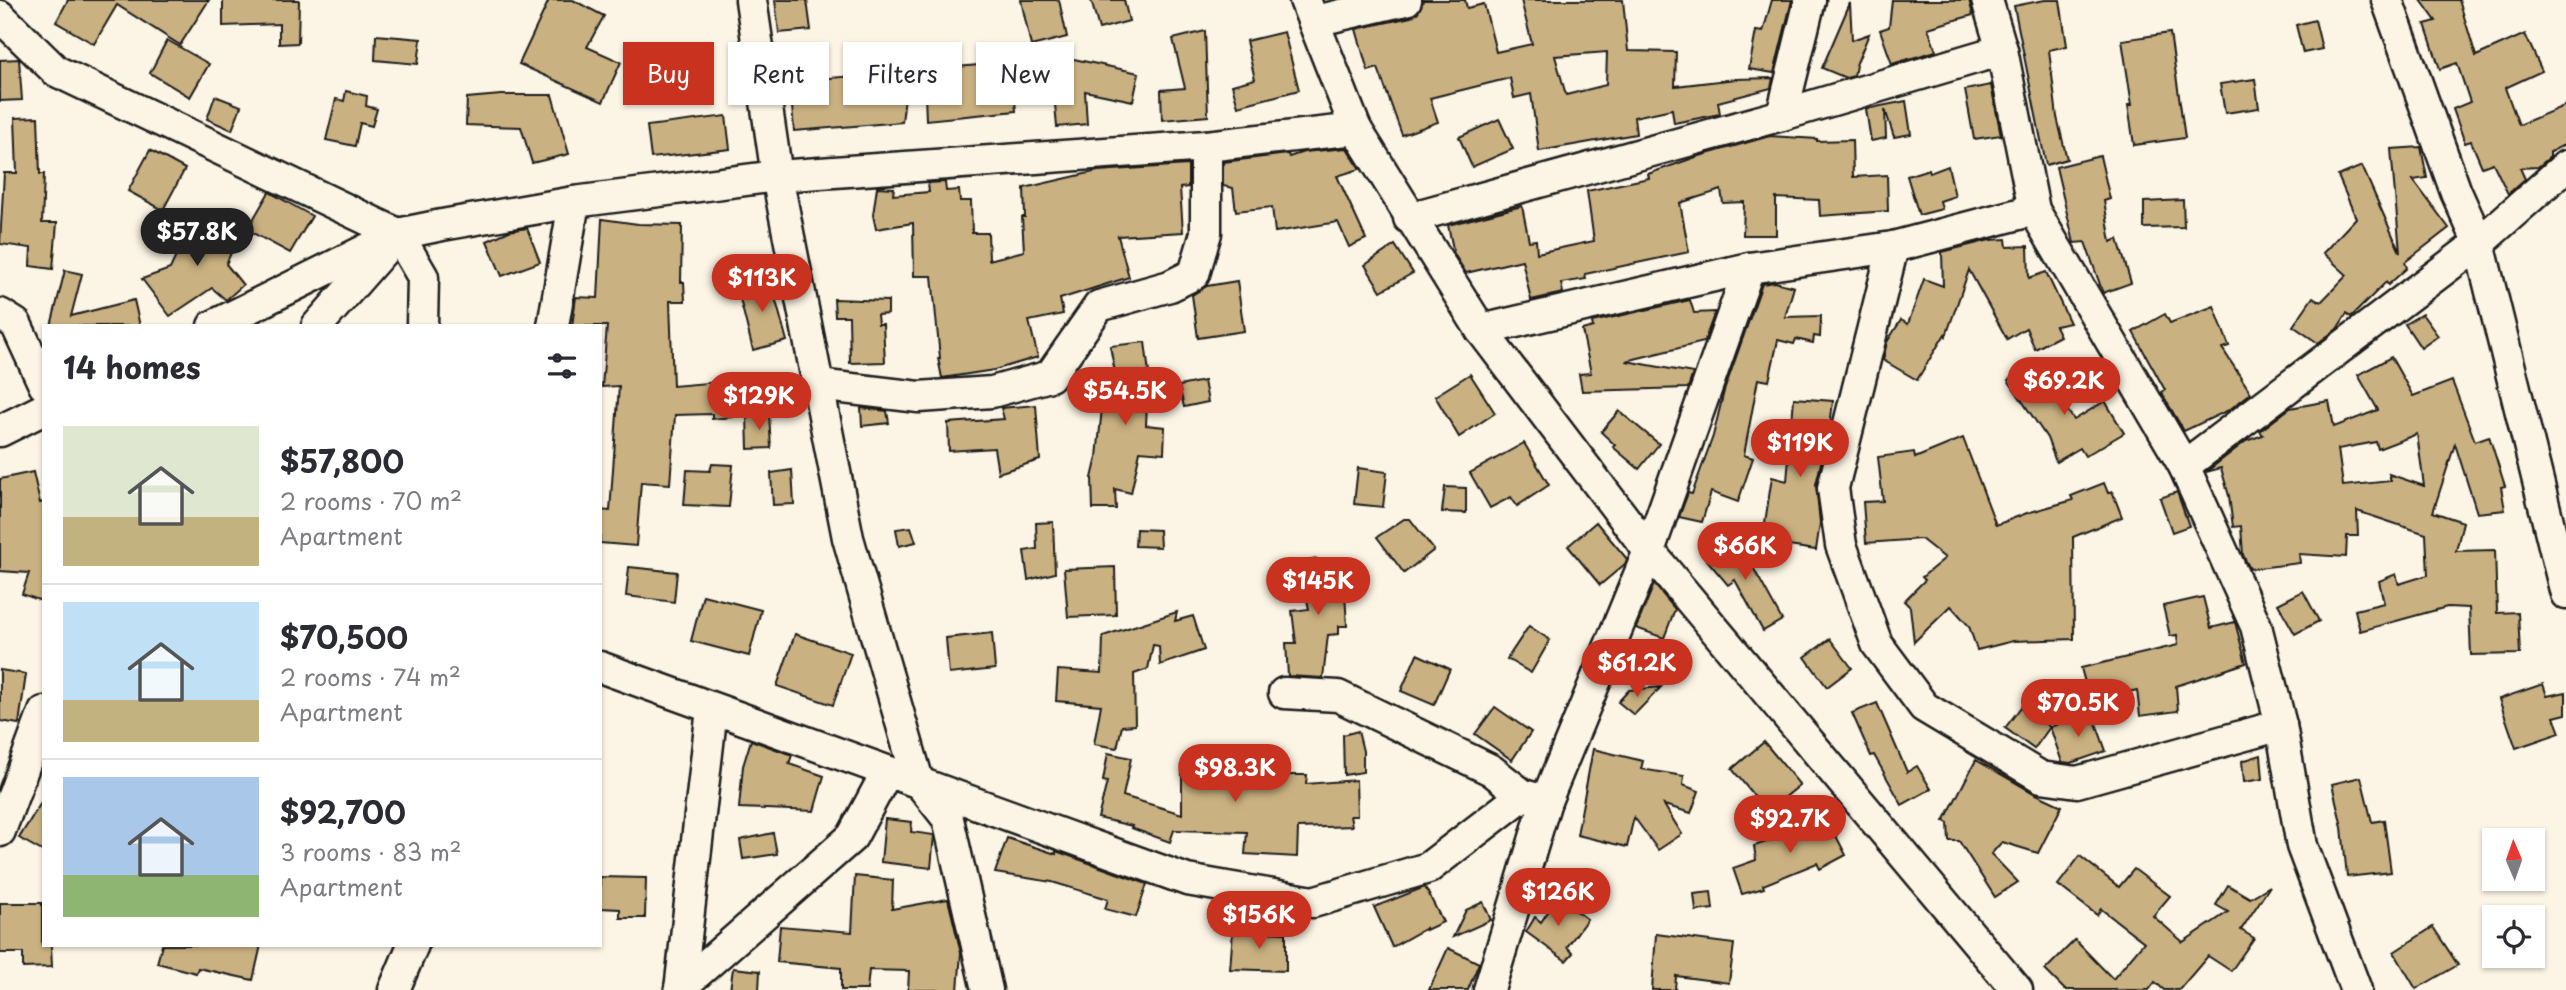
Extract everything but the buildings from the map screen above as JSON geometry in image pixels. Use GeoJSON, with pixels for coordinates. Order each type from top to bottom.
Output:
{"type":"FeatureCollection","features":[{"type":"Feature","properties":{"kind":"street"},"geometry":{"type":"LineString","coordinates":[[751,0],[777,176],[848,538],[918,781],[948,819],[987,990]]}},
{"type":"Feature","properties":{"kind":"street"},"geometry":{"type":"LineString","coordinates":[[1406,0],[1310,10],[1356,129],[1409,218],[1481,330],[1649,551],[2017,990]]}},
{"type":"Feature","properties":{"kind":"street"},"geometry":{"type":"LineString","coordinates":[[1782,115],[1810,0]]}},
{"type":"Feature","properties":{"kind":"street"},"geometry":{"type":"LineString","coordinates":[[1987,0],[2002,50],[2034,209],[2184,466],[2256,626],[2281,725],[2302,846],[2356,990]]}},
{"type":"Feature","properties":{"kind":"street"},"geometry":{"type":"LineString","coordinates":[[2387,0],[2456,192],[2479,243],[2566,594]]}},
{"type":"Feature","properties":{"kind":"street"},"geometry":{"type":"LineString","coordinates":[[0,16],[57,71],[398,234],[423,277],[422,324]]}},
{"type":"Feature","properties":{"kind":"street"},"geometry":{"type":"LineString","coordinates":[[1409,218],[1782,115],[2002,50]]}},
{"type":"Feature","properties":{"kind":"street"},"geometry":{"type":"LineString","coordinates":[[217,324],[398,234],[574,202],[777,176],[1206,146],[1356,129]]}},
{"type":"Feature","properties":{"kind":"street"},"geometry":{"type":"LineString","coordinates":[[818,385],[919,397],[992,392],[1049,376],[1099,306],[1170,286],[1194,274],[1206,233],[1206,146]]}},
{"type":"Feature","properties":{"kind":"street"},"geometry":{"type":"LineString","coordinates":[[2184,466],[2479,243],[2566,166]]}},
{"type":"Feature","properties":{"kind":"street"},"geometry":{"type":"LineString","coordinates":[[553,324],[574,202]]}},
{"type":"Feature","properties":{"kind":"street"},"geometry":{"type":"LineString","coordinates":[[1481,330],[1749,268],[1893,247],[2034,209]]}},
{"type":"Feature","properties":{"kind":"street"},"geometry":{"type":"LineString","coordinates":[[319,324],[398,234]]}},
{"type":"Feature","properties":{"kind":"street"},"geometry":{"type":"LineString","coordinates":[[1893,247],[1833,488],[1841,545],[1877,644],[1924,707],[2040,777],[2077,782],[2281,725]]}},
{"type":"Feature","properties":{"kind":"street"},"geometry":{"type":"LineString","coordinates":[[1489,990],[1535,798],[1649,551],[1749,268]]}},
{"type":"Feature","properties":{"kind":"street"},"geometry":{"type":"LineString","coordinates":[[0,314],[16,324],[42,381]]}},
{"type":"Feature","properties":{"kind":"street"},"geometry":{"type":"LineString","coordinates":[[0,431],[42,410]]}},
{"type":"Feature","properties":{"kind":"street"},"geometry":{"type":"LineString","coordinates":[[602,668],[1186,880],[1313,902],[1428,867],[1535,798]]}},
{"type":"Feature","properties":{"kind":"street"},"geometry":{"type":"LineString","coordinates":[[1284,693],[1338,696],[1491,770],[1535,798]]}},
{"type":"Feature","properties":{"kind":"street"},"geometry":{"type":"LineString","coordinates":[[680,989],[712,709]]}},
{"type":"Feature","properties":{"kind":"street"},"geometry":{"type":"LineString","coordinates":[[0,831],[42,717]]}},
{"type":"Feature","properties":{"kind":"street"},"geometry":{"type":"LineString","coordinates":[[680,989],[852,837],[887,772]]}},
{"type":"Feature","properties":{"kind":"street"},"geometry":{"type":"LineString","coordinates":[[394,990],[412,947]]}}]}
